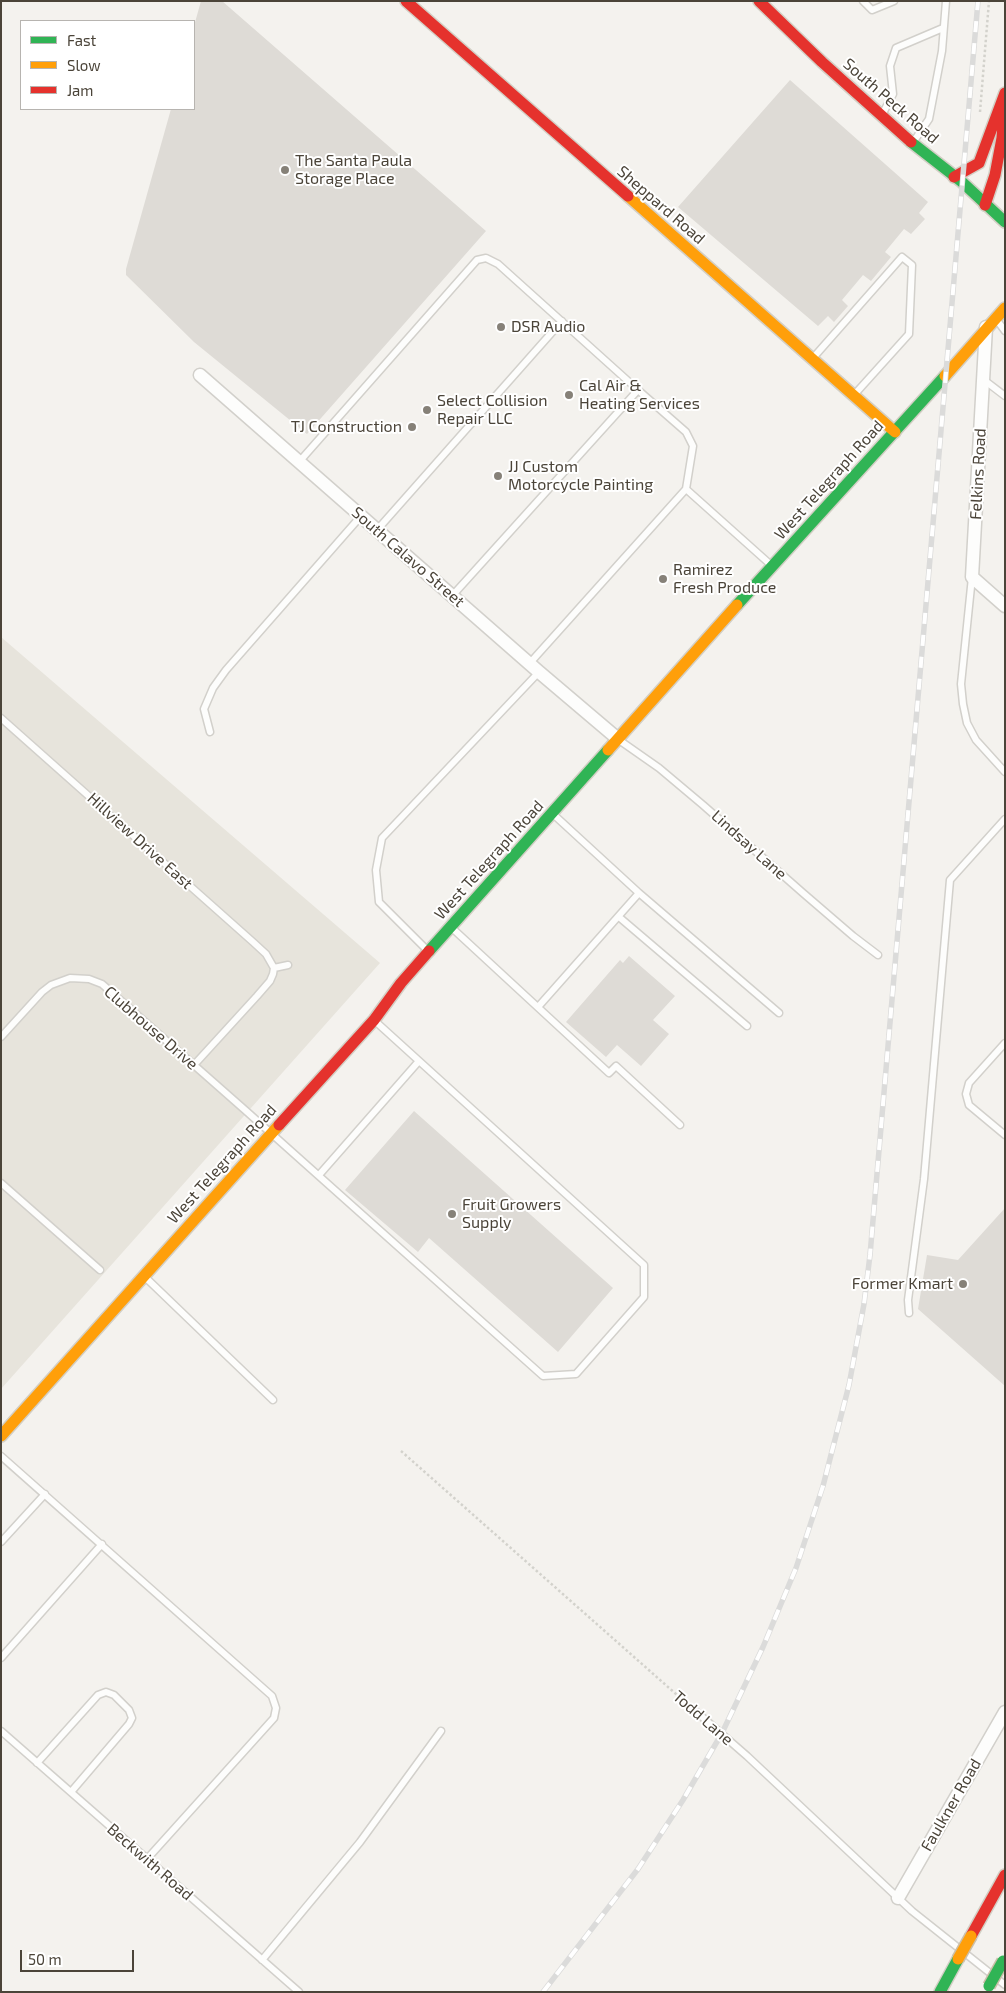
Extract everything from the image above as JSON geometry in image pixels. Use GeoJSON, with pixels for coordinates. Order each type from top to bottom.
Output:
{"type":"FeatureCollection","features":[{"type":"Feature","properties":{"kind":"main road","name":"Sheppard Road"},"geometry":{"type":"LineString","coordinates":[[406,1],[895,432]]}},
{"type":"Feature","properties":{"kind":"main road","name":"South Peck Road"},"geometry":{"type":"LineString","coordinates":[[764,3],[822,62],[1005,222]]}},
{"type":"Feature","properties":{"kind":"main road"},"geometry":{"type":"LineString","coordinates":[[954,177],[979,163],[1005,93]]}},
{"type":"Feature","properties":{"kind":"main road"},"geometry":{"type":"LineString","coordinates":[[985,204],[1004,139],[1005,109]]}},
{"type":"Feature","properties":{"kind":"main road","name":"West Telegraph Road"},"geometry":{"type":"LineString","coordinates":[[1,1436],[374,1020],[401,983],[552,813],[1005,308]]}},
{"type":"Feature","properties":{"kind":"main road"},"geometry":{"type":"LineString","coordinates":[[940,1992],[1005,1875]]}},
{"type":"Feature","properties":{"kind":"main road"},"geometry":{"type":"LineString","coordinates":[[988,1989],[1004,1959]]}},
{"type":"Feature","properties":{"kind":"street","name":"Felkins Road"},"geometry":{"type":"LineString","coordinates":[[972,578],[986,327]]}},
{"type":"Feature","properties":{"kind":"street","name":"South Calavo Street"},"geometry":{"type":"LineString","coordinates":[[200,375],[534,668],[618,739]]}},
{"type":"Feature","properties":{"kind":"street"},"geometry":{"type":"LineString","coordinates":[[972,578],[1005,606]]}},
{"type":"Feature","properties":{"kind":"street","name":"Faulkner Road"},"geometry":{"type":"LineString","coordinates":[[898,1898],[1005,1712]]}},
{"type":"Feature","properties":{"kind":"lane"},"geometry":{"type":"LineString","coordinates":[[863,1],[872,10],[894,1]]}},
{"type":"Feature","properties":{"kind":"lane"},"geometry":{"type":"LineString","coordinates":[[914,142],[928,119],[942,51],[946,1]]}},
{"type":"Feature","properties":{"kind":"lane"},"geometry":{"type":"LineString","coordinates":[[882,115],[893,94],[890,66],[896,48],[943,28]]}},
{"type":"Feature","properties":{"kind":"lane"},"geometry":{"type":"LineString","coordinates":[[812,359],[902,257],[912,265],[909,334],[853,396]]}},
{"type":"Feature","properties":{"kind":"lane"},"geometry":{"type":"LineString","coordinates":[[299,462],[477,260],[486,258],[498,264],[686,432],[693,446],[686,489],[534,668],[382,838],[376,870],[379,902],[429,952]]}},
{"type":"Feature","properties":{"kind":"lane"},"geometry":{"type":"LineString","coordinates":[[995,318],[1005,331]]}},
{"type":"Feature","properties":{"kind":"lane"},"geometry":{"type":"LineString","coordinates":[[377,530],[562,321]]}},
{"type":"Feature","properties":{"kind":"lane"},"geometry":{"type":"LineString","coordinates":[[984,380],[1005,396]]}},
{"type":"Feature","properties":{"kind":"lane"},"geometry":{"type":"LineString","coordinates":[[452,596],[638,390]]}},
{"type":"Feature","properties":{"kind":"lane"},"geometry":{"type":"LineString","coordinates":[[686,489],[772,566]]}},
{"type":"Feature","properties":{"kind":"lane"},"geometry":{"type":"LineString","coordinates":[[210,732],[204,709],[212,688],[361,516]]}},
{"type":"Feature","properties":{"kind":"lane"},"geometry":{"type":"LineString","coordinates":[[972,578],[961,684],[963,704],[967,722],[976,740],[1005,772]]}},
{"type":"Feature","properties":{"kind":"lane","name":"Hillview Drive East"},"geometry":{"type":"LineString","coordinates":[[1,718],[253,942],[266,954],[274,968]]}},
{"type":"Feature","properties":{"kind":"lane","name":"Lindsay Lane"},"geometry":{"type":"LineString","coordinates":[[618,739],[659,768],[853,936],[878,955]]}},
{"type":"Feature","properties":{"kind":"lane"},"geometry":{"type":"LineString","coordinates":[[552,813],[639,893],[779,1013]]}},
{"type":"Feature","properties":{"kind":"lane"},"geometry":{"type":"LineString","coordinates":[[908,1313],[908,1300],[924,1179],[950,880],[1005,819]]}},
{"type":"Feature","properties":{"kind":"lane"},"geometry":{"type":"LineString","coordinates":[[538,1007],[639,893]]}},
{"type":"Feature","properties":{"kind":"lane"},"geometry":{"type":"LineString","coordinates":[[618,917],[747,1026]]}},
{"type":"Feature","properties":{"kind":"lane"},"geometry":{"type":"LineString","coordinates":[[451,927],[609,1073],[616,1066],[680,1125]]}},
{"type":"Feature","properties":{"kind":"lane"},"geometry":{"type":"LineString","coordinates":[[194,1065],[270,980],[274,968],[288,966]]}},
{"type":"Feature","properties":{"kind":"lane","name":"Clubhouse Drive"},"geometry":{"type":"LineString","coordinates":[[1,1037],[42,992],[51,985],[70,978],[88,979],[102,984],[272,1133],[543,1376],[576,1374],[644,1297],[644,1265],[374,1020]]}},
{"type":"Feature","properties":{"kind":"lane"},"geometry":{"type":"LineString","coordinates":[[1005,1043],[969,1083],[966,1094],[970,1104],[1005,1135]]}},
{"type":"Feature","properties":{"kind":"lane"},"geometry":{"type":"LineString","coordinates":[[319,1175],[419,1061]]}},
{"type":"Feature","properties":{"kind":"lane"},"geometry":{"type":"LineString","coordinates":[[1,1183],[100,1270]]}},
{"type":"Feature","properties":{"kind":"lane"},"geometry":{"type":"LineString","coordinates":[[144,1275],[273,1400]]}},
{"type":"Feature","properties":{"kind":"lane"},"geometry":{"type":"LineString","coordinates":[[1,1456],[272,1696],[276,1708],[274,1718],[148,1859]]}},
{"type":"Feature","properties":{"kind":"lane"},"geometry":{"type":"LineString","coordinates":[[1,1542],[45,1494]]}},
{"type":"Feature","properties":{"kind":"lane"},"geometry":{"type":"LineString","coordinates":[[1,1658],[102,1544]]}},
{"type":"Feature","properties":{"kind":"lane"},"geometry":{"type":"LineString","coordinates":[[37,1763],[98,1695],[106,1692],[114,1695],[129,1710],[132,1718],[129,1724],[71,1792]]}},
{"type":"Feature","properties":{"kind":"lane","name":"Todd Lane"},"geometry":{"type":"LineString","coordinates":[[693,1709],[741,1750],[898,1898],[1005,1985]]}},
{"type":"Feature","properties":{"kind":"lane"},"geometry":{"type":"LineString","coordinates":[[262,1960],[360,1842],[441,1731]]}},
{"type":"Feature","properties":{"kind":"lane","name":"Beckwith Road"},"geometry":{"type":"LineString","coordinates":[[1,1732],[299,1992]]}},
{"type":"Feature","properties":{"kind":"path"},"geometry":{"type":"LineString","coordinates":[[979,116],[989,1]]}},
{"type":"Feature","properties":{"kind":"path","name":"Todd Lane"},"geometry":{"type":"LineString","coordinates":[[401,1451],[693,1709]]}},
{"type":"Feature","properties":{"kind":"shaded area"},"geometry":{"type":"Polygon","coordinates":[[[1,637],[380,963],[1,1389],[1,637]]]}},
{"type":"Feature","properties":{"kind":"building","name":"The Santa Paula Storage Place"},"geometry":{"type":"Polygon","coordinates":[[[201,1],[222,1],[486,231],[307,434],[194,342],[126,275],[126,269],[171,110],[195,110],[195,22],[201,1]]]}},
{"type":"Feature","properties":{"kind":"building"},"geometry":{"type":"Polygon","coordinates":[[[790,80],[928,202],[919,213],[925,219],[911,234],[904,229],[885,252],[891,257],[871,281],[863,275],[842,300],[848,306],[834,322],[828,316],[818,326],[678,207],[790,80]]]}},
{"type":"Feature","properties":{"kind":"building"},"geometry":{"type":"Polygon","coordinates":[[[629,956],[675,996],[653,1020],[669,1034],[641,1066],[617,1045],[606,1057],[566,1022],[620,960],[623,963],[629,956]]]}},
{"type":"Feature","properties":{"kind":"building","name":"Fruit Growers Supply"},"geometry":{"type":"Polygon","coordinates":[[[414,1111],[613,1288],[558,1352],[429,1238],[418,1252],[345,1190],[414,1111]]]}},
{"type":"Feature","properties":{"kind":"building","name":"Former Kmart"},"geometry":{"type":"Polygon","coordinates":[[[1005,1208],[1005,1386],[918,1309],[927,1255],[958,1260],[1005,1208]]]}},
{"type":"Feature","properties":{"kind":"railway"},"geometry":{"type":"LineString","coordinates":[[543,1992],[638,1869],[683,1800],[722,1733],[763,1647],[796,1568],[823,1486],[849,1385],[864,1304],[870,1255],[978,1]]}},
{"type":"Feature","properties":{"kind":"traffic: fast"},"geometry":{"type":"LineString","coordinates":[[911,142],[962,182],[1005,222]]}},
{"type":"Feature","properties":{"kind":"traffic: fast"},"geometry":{"type":"LineString","coordinates":[[737,605],[945,376]]}},
{"type":"Feature","properties":{"kind":"traffic: fast"},"geometry":{"type":"LineString","coordinates":[[429,951],[608,750]]}},
{"type":"Feature","properties":{"kind":"traffic: fast"},"geometry":{"type":"LineString","coordinates":[[940,1992],[958,1959]]}},
{"type":"Feature","properties":{"kind":"traffic: fast"},"geometry":{"type":"LineString","coordinates":[[989,1986],[1003,1961]]}},
{"type":"Feature","properties":{"kind":"traffic: slow"},"geometry":{"type":"LineString","coordinates":[[628,196],[895,432]]}},
{"type":"Feature","properties":{"kind":"traffic: slow"},"geometry":{"type":"LineString","coordinates":[[945,376],[1005,308]]}},
{"type":"Feature","properties":{"kind":"traffic: slow"},"geometry":{"type":"LineString","coordinates":[[608,750],[737,605]]}},
{"type":"Feature","properties":{"kind":"traffic: slow"},"geometry":{"type":"LineString","coordinates":[[1,1436],[279,1125]]}},
{"type":"Feature","properties":{"kind":"traffic: slow"},"geometry":{"type":"LineString","coordinates":[[958,1959],[971,1936]]}},
{"type":"Feature","properties":{"kind":"traffic: jam"},"geometry":{"type":"LineString","coordinates":[[406,1],[628,196]]}},
{"type":"Feature","properties":{"kind":"traffic: jam"},"geometry":{"type":"LineString","coordinates":[[759,1],[822,62],[911,142]]}},
{"type":"Feature","properties":{"kind":"traffic: jam"},"geometry":{"type":"LineString","coordinates":[[954,177],[979,163],[1005,93]]}},
{"type":"Feature","properties":{"kind":"traffic: jam"},"geometry":{"type":"LineString","coordinates":[[985,205],[995,175],[1002,138],[1004,112]]}},
{"type":"Feature","properties":{"kind":"traffic: jam"},"geometry":{"type":"LineString","coordinates":[[279,1125],[374,1020],[401,983],[429,951]]}},
{"type":"Feature","properties":{"kind":"traffic: jam"},"geometry":{"type":"LineString","coordinates":[[971,1936],[1005,1875]]}},
{"type":"Feature","properties":{"kind":"place","name":"The Santa Paula Storage Place"},"geometry":{"type":"Point","coordinates":[285,170]}},
{"type":"Feature","properties":{"kind":"place","name":"DSR Audio"},"geometry":{"type":"Point","coordinates":[501,327]}},
{"type":"Feature","properties":{"kind":"place","name":"Cal Air & Heating Services"},"geometry":{"type":"Point","coordinates":[569,395]}},
{"type":"Feature","properties":{"kind":"place","name":"Select Collision Repair LLC"},"geometry":{"type":"Point","coordinates":[427,410]}},
{"type":"Feature","properties":{"kind":"place","name":"TJ Construction"},"geometry":{"type":"Point","coordinates":[412,427]}},
{"type":"Feature","properties":{"kind":"place","name":"JJ Custom Motorcycle Painting"},"geometry":{"type":"Point","coordinates":[498,476]}},
{"type":"Feature","properties":{"kind":"place","name":"Ramirez Fresh Produce"},"geometry":{"type":"Point","coordinates":[663,579]}},
{"type":"Feature","properties":{"kind":"place","name":"Fruit Growers Supply"},"geometry":{"type":"Point","coordinates":[452,1214]}},
{"type":"Feature","properties":{"kind":"place","name":"Former Kmart"},"geometry":{"type":"Point","coordinates":[963,1284]}}]}
